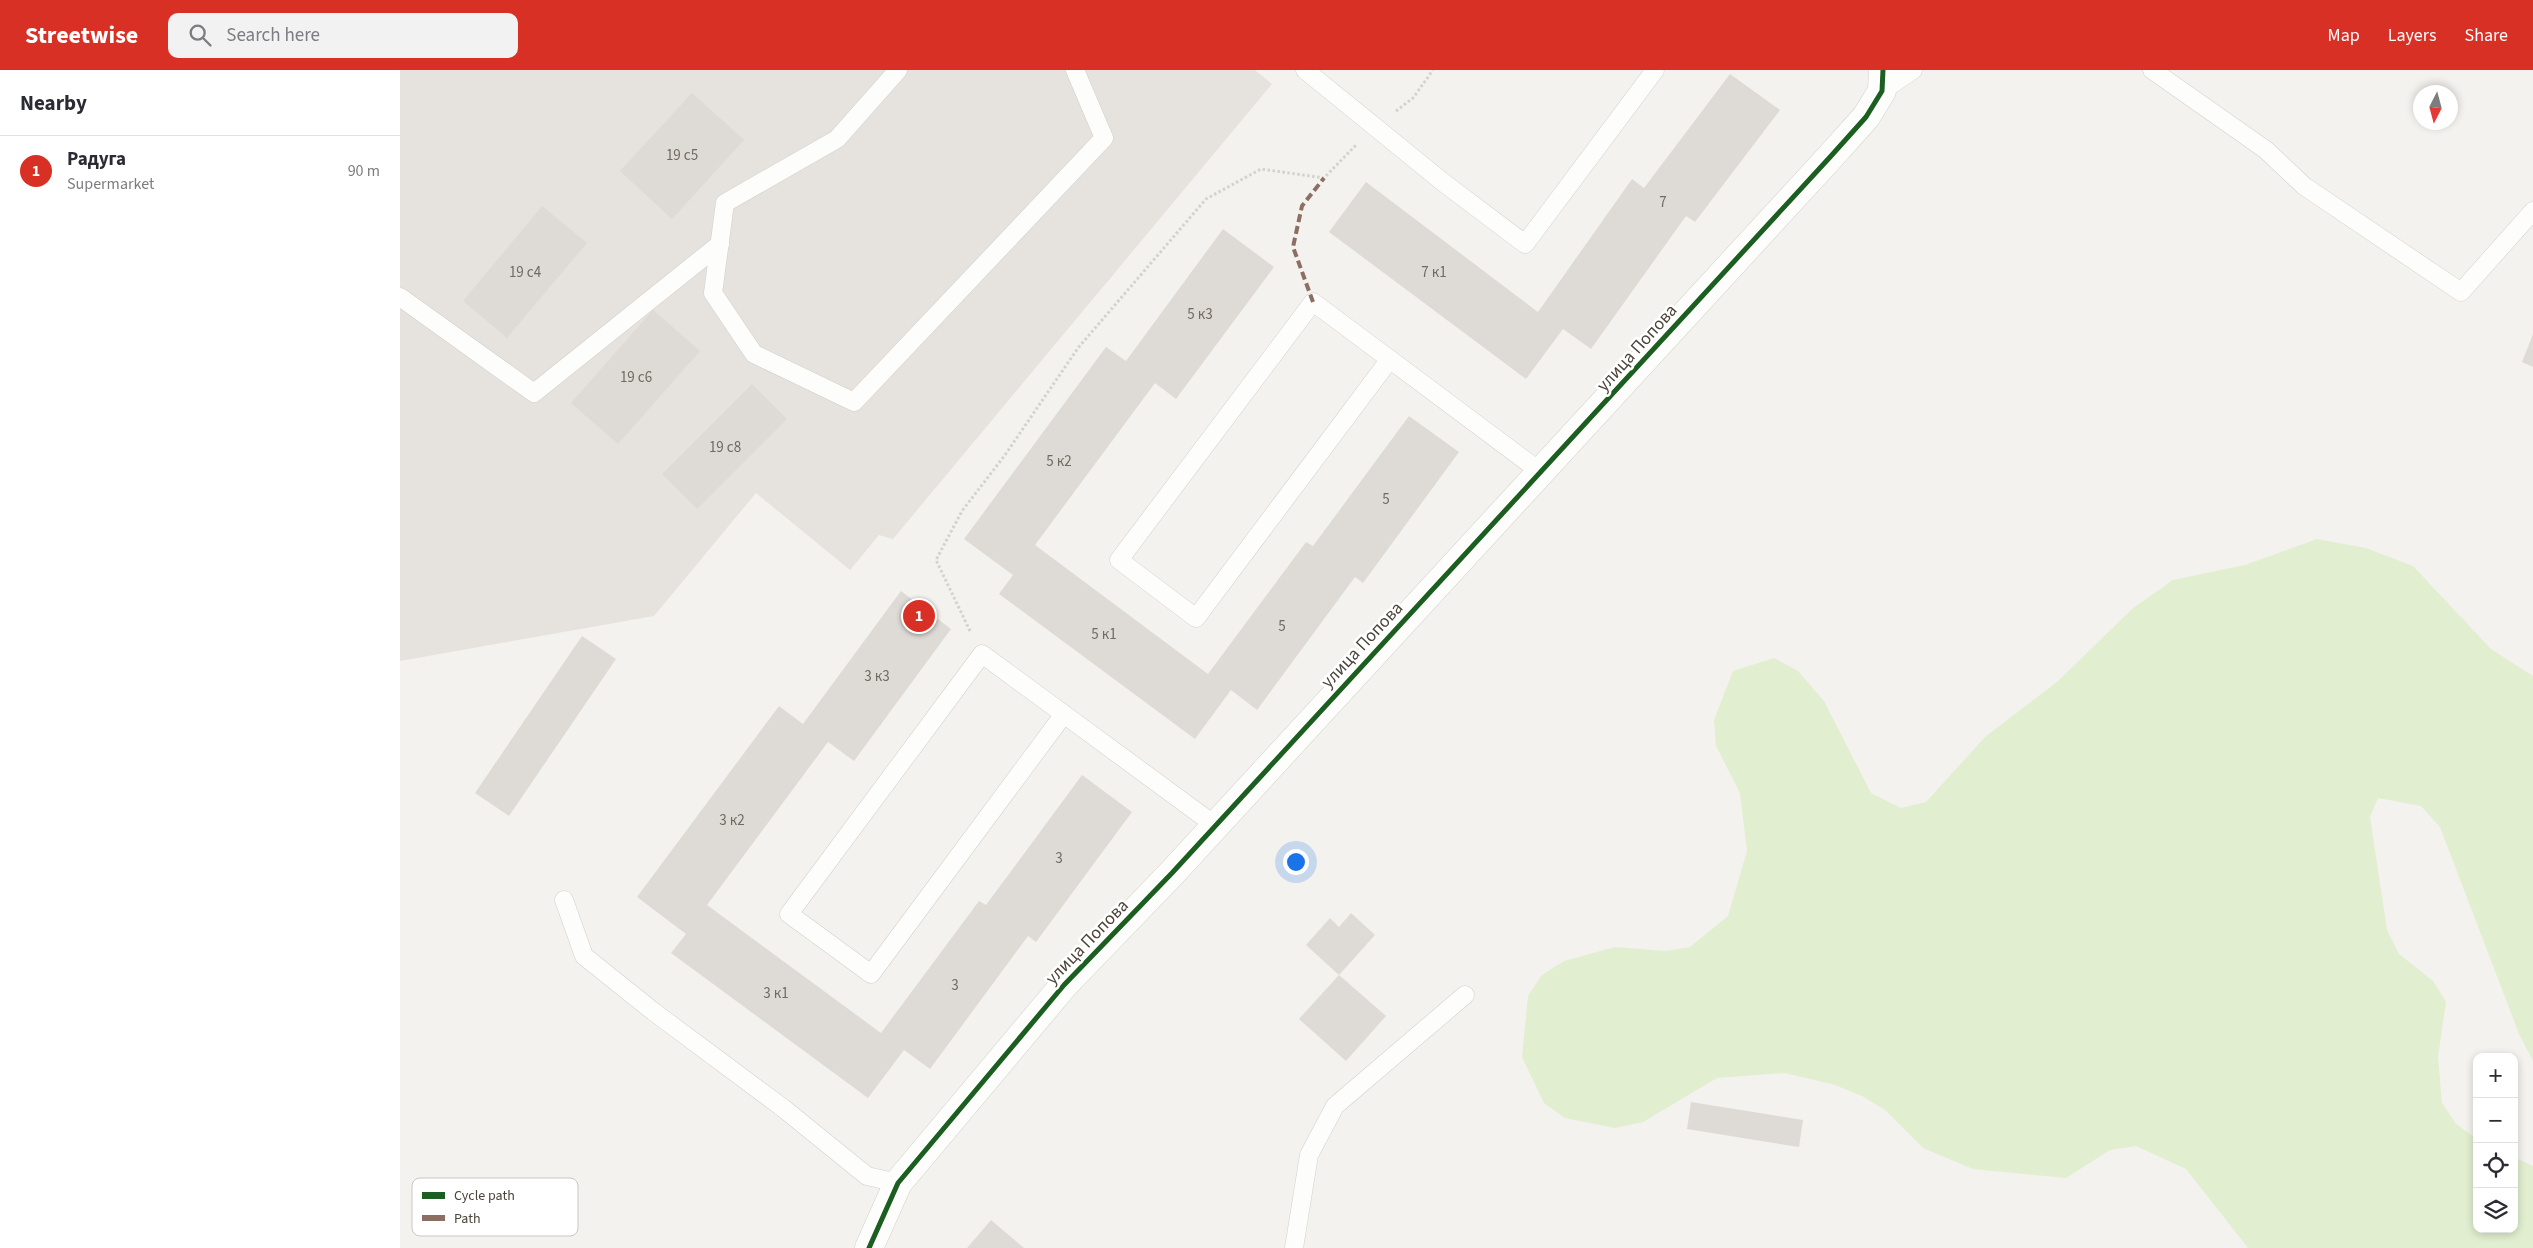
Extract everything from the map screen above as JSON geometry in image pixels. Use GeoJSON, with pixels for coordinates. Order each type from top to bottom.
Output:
{"type":"FeatureCollection","features":[{"type":"Feature","properties":{"kind":"street","name":"улица Попова"},"geometry":{"type":"LineString","coordinates":[[869,1248],[898,1183],[1064,985],[1216,826],[1843,143],[1866,117],[1882,80]]}},
{"type":"Feature","properties":{"kind":"lane"},"geometry":{"type":"LineString","coordinates":[[898,70],[837,139],[725,203],[714,293],[754,354],[854,402],[1104,138],[1075,70]]}},
{"type":"Feature","properties":{"kind":"lane"},"geometry":{"type":"LineString","coordinates":[[1305,70],[1374,127],[1525,244],[1655,70]]}},
{"type":"Feature","properties":{"kind":"lane"},"geometry":{"type":"LineString","coordinates":[[1882,80],[1913,70]]}},
{"type":"Feature","properties":{"kind":"lane"},"geometry":{"type":"LineString","coordinates":[[2152,70],[2266,150],[2304,186],[2461,292],[2533,211]]}},
{"type":"Feature","properties":{"kind":"lane"},"geometry":{"type":"LineString","coordinates":[[400,297],[534,393],[720,244]]}},
{"type":"Feature","properties":{"kind":"lane"},"geometry":{"type":"LineString","coordinates":[[1390,359],[1196,618],[1119,560],[1313,302],[1390,359],[1542,473]]}},
{"type":"Feature","properties":{"kind":"lane"},"geometry":{"type":"LineString","coordinates":[[1064,714],[871,974],[789,914],[982,654],[1064,714],[1216,826]]}},
{"type":"Feature","properties":{"kind":"lane"},"geometry":{"type":"LineString","coordinates":[[564,900],[584,956],[654,1012],[783,1108],[867,1176],[898,1183]]}},
{"type":"Feature","properties":{"kind":"lane"},"geometry":{"type":"LineString","coordinates":[[1294,1248],[1309,1155],[1335,1106],[1465,995]]}},
{"type":"Feature","properties":{"kind":"path"},"geometry":{"type":"LineString","coordinates":[[982,654],[936,560],[962,511],[1005,455],[1078,348],[1206,199],[1261,169],[1324,178],[1374,127],[1413,98],[1433,70]]}},
{"type":"Feature","properties":{"kind":"shaded area"},"geometry":{"type":"Polygon","coordinates":[[[400,70],[1255,70],[1272,84],[893,539],[879,535],[850,570],[756,493],[654,616],[400,661],[400,70]]]}},
{"type":"Feature","properties":{"kind":"green space"},"geometry":{"type":"Polygon","coordinates":[[[2317,539],[2366,548],[2413,566],[2491,649],[2533,676],[2533,1061],[2519,1034],[2440,827],[2421,806],[2378,798],[2370,817],[2387,930],[2399,954],[2433,981],[2446,1002],[2438,1057],[2442,1103],[2456,1124],[2473,1136],[2473,1233],[2518,1233],[2518,1159],[2533,1166],[2533,1248],[2248,1248],[2186,1169],[2136,1146],[2110,1150],[2066,1178],[1973,1169],[1923,1148],[1885,1110],[1862,1096],[1835,1085],[1785,1073],[1717,1078],[1643,1122],[1615,1128],[1565,1118],[1544,1103],[1522,1057],[1528,996],[1542,975],[1564,961],[1615,947],[1666,951],[1690,947],[1728,916],[1747,851],[1740,793],[1716,746],[1714,720],[1733,671],[1774,658],[1798,671],[1824,701],[1871,793],[1901,808],[1926,802],[1985,737],[2057,682],[2132,609],[2173,580],[2245,565],[2317,539]]]}},
{"type":"Feature","properties":{"kind":"building"},"geometry":{"type":"Polygon","coordinates":[[[1730,74],[1780,110],[1695,222],[1686,216],[1591,349],[1563,329],[1526,379],[1329,232],[1366,182],[1538,312],[1632,179],[1644,188],[1730,74]]]}},
{"type":"Feature","properties":{"kind":"building"},"geometry":{"type":"Polygon","coordinates":[[[692,93],[744,140],[672,219],[620,171],[692,93]]]}},
{"type":"Feature","properties":{"kind":"building"},"geometry":{"type":"Polygon","coordinates":[[[542,206],[587,243],[507,338],[463,301],[542,206]]]}},
{"type":"Feature","properties":{"kind":"building"},"geometry":{"type":"Polygon","coordinates":[[[1223,229],[1274,267],[1176,399],[1155,383],[1035,545],[1208,674],[1306,542],[1313,546],[1409,416],[1459,452],[1363,583],[1355,577],[1257,710],[1231,690],[1195,739],[999,594],[1013,575],[964,539],[1106,347],[1126,361],[1223,229]]]}},
{"type":"Feature","properties":{"kind":"building"},"geometry":{"type":"Polygon","coordinates":[[[653,310],[700,351],[618,444],[571,403],[653,310]]]}},
{"type":"Feature","properties":{"kind":"building"},"geometry":{"type":"Polygon","coordinates":[[[2533,334],[2533,367],[2522,362],[2533,334]]]}},
{"type":"Feature","properties":{"kind":"building"},"geometry":{"type":"Polygon","coordinates":[[[752,384],[787,419],[697,509],[662,474],[752,384]]]}},
{"type":"Feature","properties":{"kind":"building"},"geometry":{"type":"Polygon","coordinates":[[[901,591],[951,629],[854,761],[828,742],[707,905],[881,1033],[979,901],[986,905],[1082,775],[1132,812],[1036,942],[1028,936],[930,1069],[904,1050],[868,1098],[671,953],[686,934],[637,897],[779,706],[803,724],[901,591]]]}},
{"type":"Feature","properties":{"kind":"building"},"geometry":{"type":"Polygon","coordinates":[[[582,636],[616,659],[509,816],[475,793],[582,636]]]}},
{"type":"Feature","properties":{"kind":"building"},"geometry":{"type":"Polygon","coordinates":[[[1351,913],[1375,935],[1339,975],[1306,945],[1330,918],[1339,927],[1351,913]]]}},
{"type":"Feature","properties":{"kind":"building"},"geometry":{"type":"Polygon","coordinates":[[[1339,975],[1386,1016],[1346,1061],[1299,1019],[1339,975]]]}},
{"type":"Feature","properties":{"kind":"building"},"geometry":{"type":"Polygon","coordinates":[[[1691,1102],[1803,1120],[1799,1147],[1687,1129],[1691,1102]]]}},
{"type":"Feature","properties":{"kind":"building"},"geometry":{"type":"Polygon","coordinates":[[[991,1220],[1024,1248],[967,1248],[991,1220]]]}},
{"type":"Feature","properties":{"kind":"marked path"},"geometry":{"type":"LineString","coordinates":[[1313,302],[1293,247],[1302,206],[1324,178]]}},
{"type":"Feature","properties":{"kind":"cycle path"},"geometry":{"type":"LineString","coordinates":[[869,1248],[898,1183],[1064,985],[1172,873],[1866,117],[1882,91],[1883,70]]}},
{"type":"Feature","properties":{"kind":"place","name":"Радуга"},"geometry":{"type":"Point","coordinates":[919,616]}}]}
